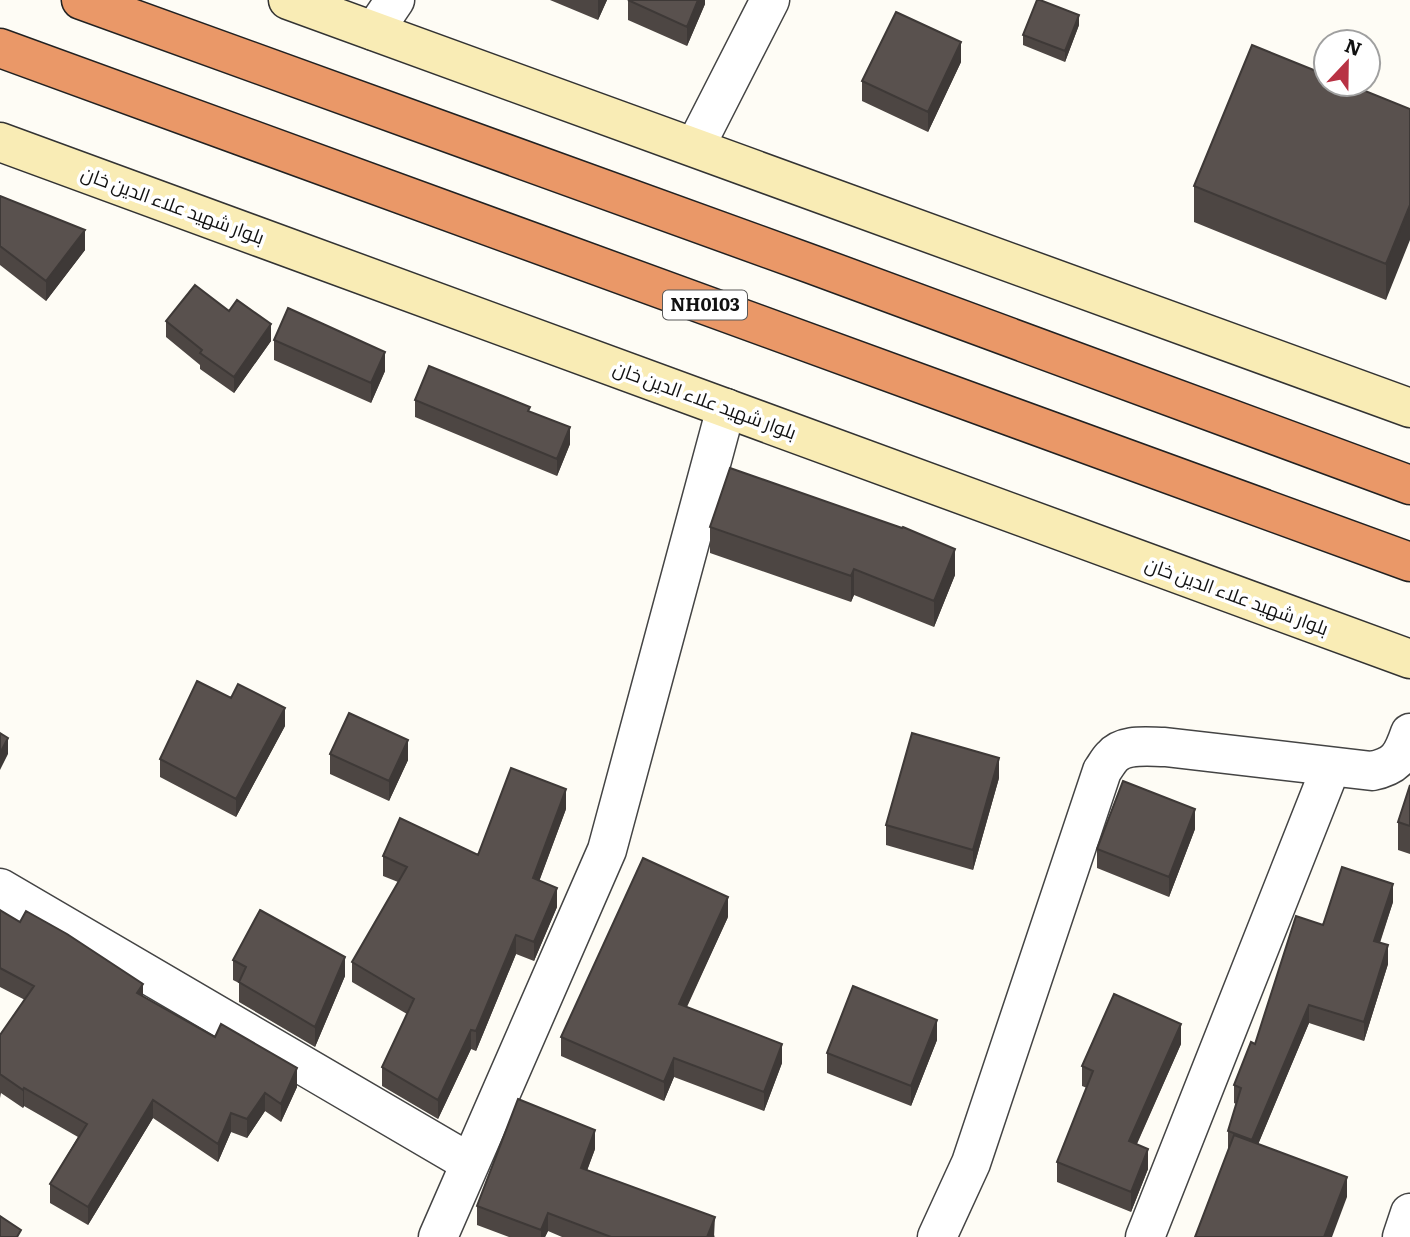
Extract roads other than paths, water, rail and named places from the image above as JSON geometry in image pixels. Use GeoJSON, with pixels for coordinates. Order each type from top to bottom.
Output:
{"type":"FeatureCollection","features":[{"type":"Feature","properties":{"kind":"highway"},"geometry":{"type":"LineString","coordinates":[[82,0],[811,264],[1410,485]]}},
{"type":"Feature","properties":{"kind":"highway","name":"NH0103"},"geometry":{"type":"LineString","coordinates":[[0,48],[1410,562]]}},
{"type":"Feature","properties":{"kind":"street"},"geometry":{"type":"LineString","coordinates":[[288,0],[1410,408]]}},
{"type":"Feature","properties":{"kind":"street"},"geometry":{"type":"LineString","coordinates":[[374,31],[395,0]]}},
{"type":"Feature","properties":{"kind":"street"},"geometry":{"type":"LineString","coordinates":[[695,147],[770,0]]}},
{"type":"Feature","properties":{"kind":"street","name":"بلوار شهید علاء الدین خان"},"geometry":{"type":"LineString","coordinates":[[0,142],[1410,659]]}},
{"type":"Feature","properties":{"kind":"street"},"geometry":{"type":"LineString","coordinates":[[438,1237],[607,850],[726,408]]}},
{"type":"Feature","properties":{"kind":"street"},"geometry":{"type":"LineString","coordinates":[[937,1237],[971,1163],[1102,771],[1113,755],[1123,749],[1142,746],[1372,771],[1387,768],[1403,754],[1410,733]]}},
{"type":"Feature","properties":{"kind":"street"},"geometry":{"type":"LineString","coordinates":[[1145,1237],[1331,766]]}},
{"type":"Feature","properties":{"kind":"street"},"geometry":{"type":"LineString","coordinates":[[0,888],[470,1163]]}},
{"type":"Feature","properties":{"kind":"street"},"geometry":{"type":"LineString","coordinates":[[1402,1237],[1410,1213]]}}]}
